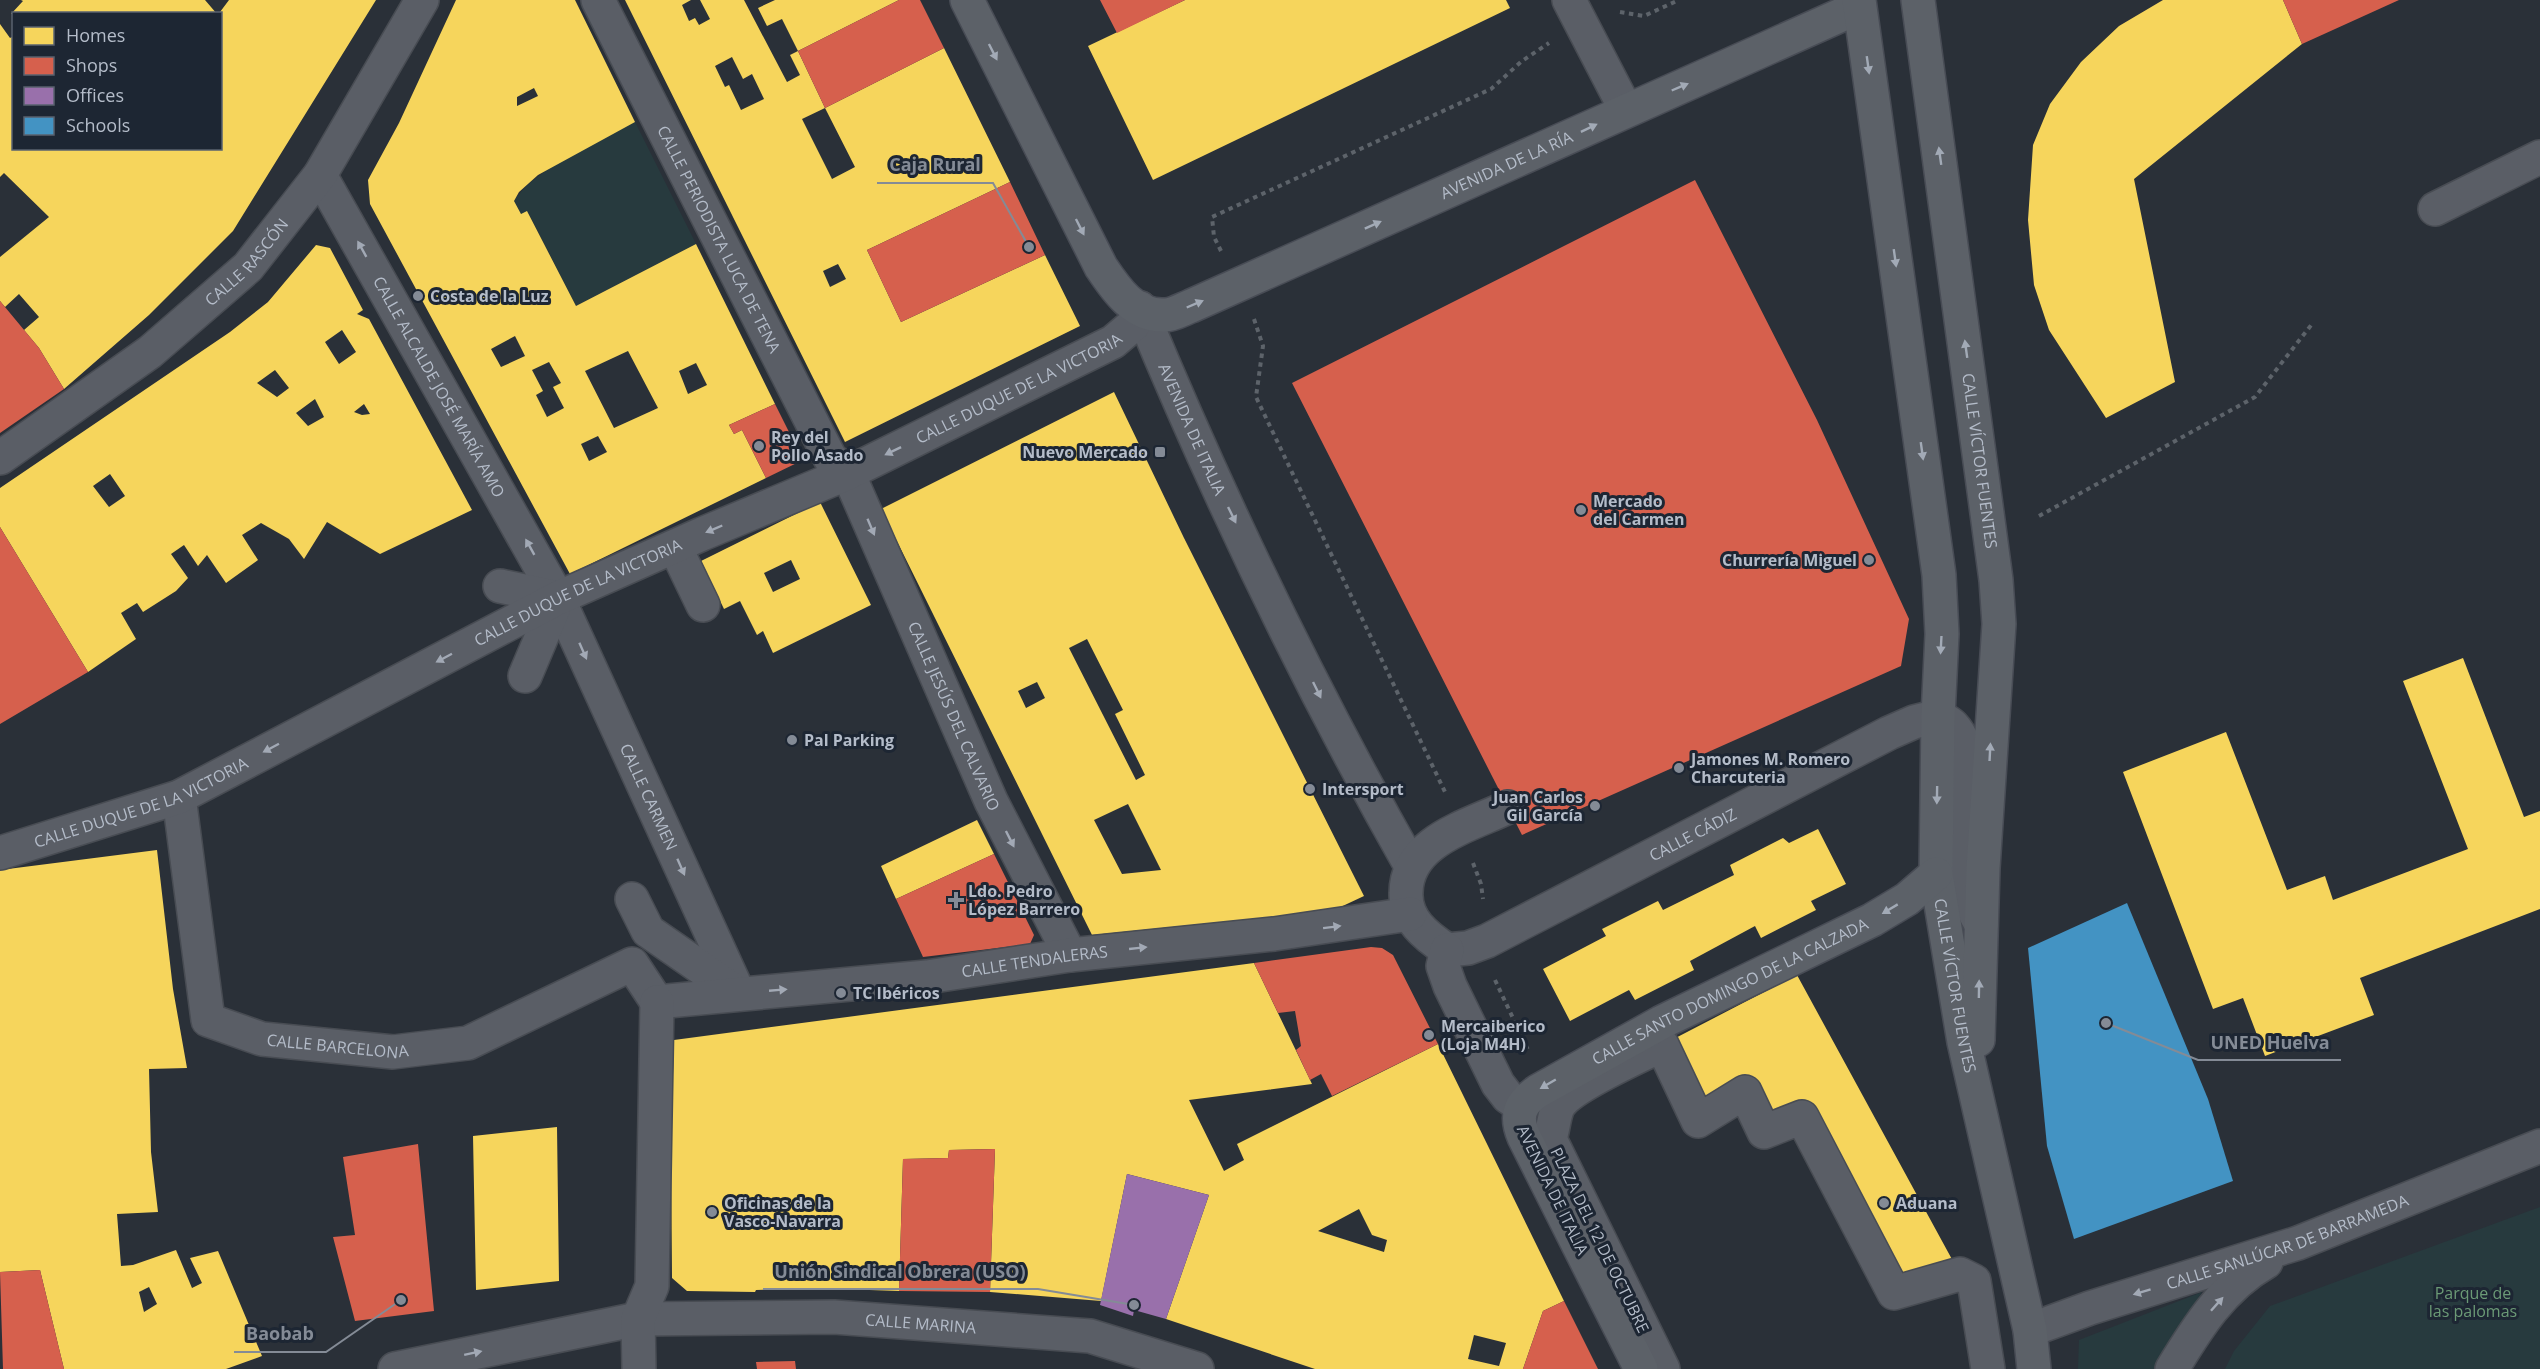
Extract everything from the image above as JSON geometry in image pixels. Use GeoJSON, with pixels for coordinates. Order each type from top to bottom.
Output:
{"type":"FeatureCollection","features":[{"type":"Feature","properties":{"kind":"main road","name":"AVENIDA DE ITALIA"},"geometry":{"type":"LineString","coordinates":[[967,0],[1101,267],[1126,301],[1140,308]]}},
{"type":"Feature","properties":{"kind":"main road","name":"CALLE VÍCTOR FUENTES"},"geometry":{"type":"LineString","coordinates":[[1918,0],[1996,580],[1999,624],[1981,924],[1977,1089]]}},
{"type":"Feature","properties":{"kind":"main road","name":"AVENIDA DE LA RÍA"},"geometry":{"type":"LineString","coordinates":[[1140,308],[1152,314],[1165,315],[1191,306],[1544,150],[1863,2]]}},
{"type":"Feature","properties":{"kind":"main road","name":"CALLE VÍCTOR FUENTES"},"geometry":{"type":"LineString","coordinates":[[1863,2],[1939,575],[1942,634],[1938,716],[1936,874],[1964,1042],[1977,1089]]}},
{"type":"Feature","properties":{"kind":"main road","name":"CALLE SANTO DOMINGO DE LA CALZADA"},"geometry":{"type":"LineString","coordinates":[[1521,1106],[1538,1090],[1662,1022],[1872,920],[1907,899],[1936,874]]}},
{"type":"Feature","properties":{"kind":"main road"},"geometry":{"type":"LineString","coordinates":[[1977,1089],[2030,1330],[2034,1369]]}},
{"type":"Feature","properties":{"kind":"main road","name":"AVENIDA DE ITALIA"},"geometry":{"type":"LineString","coordinates":[[1521,1106],[1518,1116],[1524,1137],[1641,1369]]}},
{"type":"Feature","properties":{"kind":"street","name":"CALLE RASCÓN"},"geometry":{"type":"LineString","coordinates":[[0,458],[150,352],[248,267],[320,175],[422,0]]}},
{"type":"Feature","properties":{"kind":"street","name":"CALLE PERIODISTA LUCA DE TENA"},"geometry":{"type":"LineString","coordinates":[[598,0],[830,458],[848,473]]}},
{"type":"Feature","properties":{"kind":"street"},"geometry":{"type":"LineString","coordinates":[[1569,0],[1626,110]]}},
{"type":"Feature","properties":{"kind":"street"},"geometry":{"type":"LineString","coordinates":[[2435,209],[2540,157]]}},
{"type":"Feature","properties":{"kind":"street","name":"CALLE ALCALDE JOSÉ MARÍA AMO"},"geometry":{"type":"LineString","coordinates":[[320,175],[558,598]]}},
{"type":"Feature","properties":{"kind":"street","name":"CALLE DUQUE DE LA VICTORIA"},"geometry":{"type":"LineString","coordinates":[[0,853],[179,797],[558,598],[848,473],[1113,342],[1133,325],[1140,308]]}},
{"type":"Feature","properties":{"kind":"street","name":"AVENIDA DE ITALIA"},"geometry":{"type":"LineString","coordinates":[[1140,308],[1192,435],[1354,766],[1411,866]]}},
{"type":"Feature","properties":{"kind":"street","name":"CALLE JESÚS DEL CALVARIO"},"geometry":{"type":"LineString","coordinates":[[848,473],[991,801],[1070,955]]}},
{"type":"Feature","properties":{"kind":"street"},"geometry":{"type":"LineString","coordinates":[[675,547],[703,605]]}},
{"type":"Feature","properties":{"kind":"street"},"geometry":{"type":"LineString","coordinates":[[500,586],[558,598],[525,676]]}},
{"type":"Feature","properties":{"kind":"street","name":"CALLE CARMEN"},"geometry":{"type":"LineString","coordinates":[[558,598],[739,994]]}},
{"type":"Feature","properties":{"kind":"street","name":"CALLE VÍCTOR FUENTES"},"geometry":{"type":"LineString","coordinates":[[1938,716],[1953,726],[1962,741],[1967,759],[1967,802],[1962,849],[1964,883],[1971,908],[1981,924]]}},
{"type":"Feature","properties":{"kind":"street","name":"CALLE CÁDIZ"},"geometry":{"type":"LineString","coordinates":[[1447,950],[1468,948],[1487,941],[1889,733],[1914,722],[1938,716]]}},
{"type":"Feature","properties":{"kind":"street","name":"CALLE BARCELONA"},"geometry":{"type":"LineString","coordinates":[[179,797],[208,1020],[262,1039],[393,1052],[468,1043],[632,964],[657,1002]]}},
{"type":"Feature","properties":{"kind":"street"},"geometry":{"type":"LineString","coordinates":[[1447,950],[1423,934],[1410,915],[1406,898],[1406,883],[1411,866],[1422,852],[1442,837],[1508,807]]}},
{"type":"Feature","properties":{"kind":"street"},"geometry":{"type":"LineString","coordinates":[[632,899],[648,931],[739,994]]}},
{"type":"Feature","properties":{"kind":"street","name":"CALLE TENDALERAS"},"geometry":{"type":"LineString","coordinates":[[657,1002],[927,977],[1070,955],[1285,933],[1410,915]]}},
{"type":"Feature","properties":{"kind":"street","name":"AVENIDA DE ITALIA"},"geometry":{"type":"LineString","coordinates":[[1447,950],[1443,966],[1450,986],[1498,1084],[1508,1097],[1521,1106]]}},
{"type":"Feature","properties":{"kind":"street"},"geometry":{"type":"LineString","coordinates":[[639,1369],[638,1319],[652,1286],[657,1002]]}},
{"type":"Feature","properties":{"kind":"street","name":"PLAZA DEL 12 DE OCTUBRE"},"geometry":{"type":"LineString","coordinates":[[1663,1369],[1550,1139],[1558,1107],[1578,1090],[1597,1077],[1662,1045],[1698,1121],[1745,1092],[1764,1132],[1802,1117],[1894,1293],[1960,1274],[1974,1281],[1988,1369]]}},
{"type":"Feature","properties":{"kind":"street","name":"CALLE SANLÚCAR DE BARRAMEDA"},"geometry":{"type":"LineString","coordinates":[[2030,1330],[2090,1308],[2298,1243],[2540,1146]]}},
{"type":"Feature","properties":{"kind":"street"},"geometry":{"type":"LineString","coordinates":[[2172,1369],[2201,1321],[2232,1287],[2258,1266],[2298,1243]]}},
{"type":"Feature","properties":{"kind":"street","name":"CALLE MARINA"},"geometry":{"type":"LineString","coordinates":[[395,1369],[638,1319],[834,1317],[1090,1336],[1197,1369]]}},
{"type":"Feature","properties":{"kind":"path"},"geometry":{"type":"LineString","coordinates":[[1611,11],[1644,16],[1679,0]]}},
{"type":"Feature","properties":{"kind":"path"},"geometry":{"type":"LineString","coordinates":[[1220,249],[1214,237],[1212,217],[1491,89],[1522,62],[1551,42]]}},
{"type":"Feature","properties":{"kind":"path"},"geometry":{"type":"LineString","coordinates":[[1253,317],[1263,346],[1256,397],[1448,799]]}},
{"type":"Feature","properties":{"kind":"path"},"geometry":{"type":"LineString","coordinates":[[2039,516],[2255,396],[2312,324]]}},
{"type":"Feature","properties":{"kind":"path"},"geometry":{"type":"LineString","coordinates":[[1470,856],[1481,884],[1483,902]]}},
{"type":"Feature","properties":{"kind":"path"},"geometry":{"type":"LineString","coordinates":[[1494,976],[1533,1059]]}},
{"type":"Feature","properties":{"kind":"green space"},"geometry":{"type":"Polygon","coordinates":[[[635,122],[696,244],[576,306],[528,212],[521,214],[514,201],[537,177],[552,167],[635,122]]]}},
{"type":"Feature","properties":{"kind":"green space","name":"Parque de las palomas"},"geometry":{"type":"Polygon","coordinates":[[[2540,1207],[2540,1369],[2225,1369],[2234,1351],[2270,1306],[2540,1207]]]}},
{"type":"Feature","properties":{"kind":"green space"},"geometry":{"type":"Polygon","coordinates":[[[2202,1292],[2155,1369],[2078,1369],[2079,1340],[2202,1292]]]}},
{"type":"Feature","properties":{"kind":"building: Homes"},"geometry":{"type":"Polygon","coordinates":[[[21,0],[205,0],[215,12],[13,12],[23,1],[21,0]]]}},
{"type":"Feature","properties":{"kind":"building: Homes"},"geometry":{"type":"Polygon","coordinates":[[[229,0],[376,0],[233,231],[149,315],[64,389],[39,348],[24,330],[39,317],[19,294],[5,307],[0,301],[0,257],[49,217],[4,173],[0,177],[0,24],[10,38],[12,37],[12,150],[222,150],[222,12],[220,12],[229,0]]]}},
{"type":"Feature","properties":{"kind":"building: Homes"},"geometry":{"type":"Polygon","coordinates":[[[456,0],[575,0],[635,122],[538,175],[519,192],[514,201],[521,214],[527,211],[576,306],[696,244],[775,404],[729,425],[734,434],[742,430],[766,478],[570,574],[370,204],[368,180],[399,123],[456,0]],[[534,88],[517,97],[517,106],[538,96],[534,88]],[[515,336],[491,349],[501,367],[525,356],[515,336]],[[628,351],[585,371],[614,428],[658,408],[628,351]],[[549,362],[532,370],[543,391],[536,395],[547,417],[564,408],[553,387],[561,383],[549,362]],[[696,363],[679,371],[688,394],[707,385],[696,363]],[[598,436],[581,444],[589,461],[607,452],[598,436]]]}},
{"type":"Feature","properties":{"kind":"building: Homes"},"geometry":{"type":"Polygon","coordinates":[[[625,0],[691,0],[682,5],[689,21],[695,18],[699,25],[710,19],[700,0],[744,0],[787,82],[800,75],[790,55],[798,51],[825,108],[944,48],[1010,182],[867,250],[901,322],[1045,255],[1080,326],[845,442],[625,0]],[[732,57],[715,66],[725,87],[729,85],[741,110],[764,99],[752,74],[743,79],[732,57]],[[825,108],[802,119],[832,179],[855,167],[825,108]],[[838,264],[823,271],[830,287],[846,279],[838,264]]]}},
{"type":"Feature","properties":{"kind":"building: Homes"},"geometry":{"type":"Polygon","coordinates":[[[775,0],[899,0],[798,51],[782,19],[767,26],[758,8],[775,0]]]}},
{"type":"Feature","properties":{"kind":"building: Homes"},"geometry":{"type":"Polygon","coordinates":[[[1185,0],[1506,0],[1510,8],[1153,180],[1088,46],[1185,0]]]}},
{"type":"Feature","properties":{"kind":"building: Homes"},"geometry":{"type":"Polygon","coordinates":[[[2163,0],[2283,0],[2302,44],[2134,179],[2175,382],[2106,418],[2049,330],[2034,285],[2028,220],[2033,145],[2050,104],[2081,62],[2119,26],[2163,0]]]}},
{"type":"Feature","properties":{"kind":"building: Homes"},"geometry":{"type":"Polygon","coordinates":[[[316,245],[330,248],[363,310],[357,314],[369,319],[472,510],[380,554],[327,522],[304,559],[289,539],[261,523],[242,535],[258,560],[226,583],[207,555],[198,566],[184,545],[171,554],[188,578],[176,591],[143,612],[137,603],[121,613],[136,639],[88,672],[0,527],[0,488],[230,332],[268,302],[316,245]],[[342,330],[325,342],[339,364],[356,352],[342,330]],[[275,370],[257,383],[277,397],[289,388],[275,370]],[[315,399],[296,413],[308,426],[324,417],[315,399]],[[364,404],[354,412],[362,415],[370,414],[364,404]],[[110,474],[93,486],[109,507],[125,496],[110,474]]]}},
{"type":"Feature","properties":{"kind":"building: Homes"},"geometry":{"type":"Polygon","coordinates":[[[1114,392],[1184,538],[1364,896],[1332,911],[1092,935],[881,509],[1114,392]],[[1087,639],[1069,648],[1136,780],[1145,775],[1115,714],[1123,710],[1087,639]],[[1037,682],[1018,691],[1026,708],[1045,698],[1037,682]],[[1128,804],[1094,820],[1122,874],[1161,870],[1128,804]]]}},
{"type":"Feature","properties":{"kind":"building: Homes"},"geometry":{"type":"Polygon","coordinates":[[[820,502],[871,605],[773,653],[763,631],[757,635],[740,601],[724,609],[701,561],[820,502]],[[791,560],[764,573],[773,592],[800,579],[791,560]]]}},
{"type":"Feature","properties":{"kind":"building: Homes"},"geometry":{"type":"Polygon","coordinates":[[[2463,658],[2524,817],[2540,811],[2540,909],[2360,978],[2374,1015],[2265,1056],[2243,998],[2213,1009],[2123,772],[2226,732],[2287,890],[2325,876],[2333,900],[2468,849],[2403,681],[2463,658]]]}},
{"type":"Feature","properties":{"kind":"building: Homes"},"geometry":{"type":"Polygon","coordinates":[[[977,820],[994,854],[896,899],[881,866],[977,820]]]}},
{"type":"Feature","properties":{"kind":"building: Homes"},"geometry":{"type":"Polygon","coordinates":[[[1818,829],[1846,884],[1811,901],[1816,910],[1761,938],[1755,926],[1690,961],[1694,970],[1635,1000],[1629,990],[1570,1021],[1543,969],[1606,936],[1602,929],[1658,901],[1663,910],[1734,875],[1730,865],[1783,838],[1789,843],[1818,829]]]}},
{"type":"Feature","properties":{"kind":"building: Homes"},"geometry":{"type":"Polygon","coordinates":[[[157,850],[173,989],[187,1068],[149,1069],[151,1152],[158,1212],[117,1214],[121,1266],[133,1265],[176,1250],[192,1288],[202,1283],[190,1258],[218,1251],[262,1356],[226,1369],[64,1369],[40,1270],[0,1272],[0,870],[157,850]],[[149,1287],[139,1292],[144,1312],[157,1304],[149,1287]]]}},
{"type":"Feature","properties":{"kind":"building: Homes"},"geometry":{"type":"Polygon","coordinates":[[[1254,963],[1312,1084],[1189,1100],[1224,1171],[1244,1160],[1237,1144],[1438,1044],[1564,1301],[1543,1311],[1523,1369],[1315,1369],[1166,1319],[1209,1195],[1127,1174],[1101,1301],[990,1292],[995,1149],[949,1150],[948,1158],[903,1159],[899,1291],[810,1288],[756,1290],[755,1292],[687,1291],[672,1278],[671,1143],[674,1040],[1254,963]],[[1359,1209],[1318,1231],[1384,1252],[1387,1240],[1372,1235],[1359,1209]],[[1474,1335],[1468,1359],[1499,1366],[1506,1343],[1474,1335]]]}},
{"type":"Feature","properties":{"kind":"building: Homes","name":"Aduana"},"geometry":{"type":"Polygon","coordinates":[[[1797,975],[1960,1274],[1894,1293],[1802,1117],[1764,1132],[1745,1092],[1698,1121],[1662,1045],[1797,975]]]}},
{"type":"Feature","properties":{"kind":"building: Homes"},"geometry":{"type":"Polygon","coordinates":[[[557,1127],[559,1281],[476,1290],[473,1136],[557,1127]]]}},
{"type":"Feature","properties":{"kind":"building: Shops"},"geometry":{"type":"Polygon","coordinates":[[[899,0],[920,0],[944,48],[825,108],[798,51],[899,0]]]}},
{"type":"Feature","properties":{"kind":"building: Shops"},"geometry":{"type":"Polygon","coordinates":[[[1100,0],[1185,0],[1117,33],[1100,0]]]}},
{"type":"Feature","properties":{"kind":"building: Shops"},"geometry":{"type":"Polygon","coordinates":[[[2283,0],[2399,0],[2302,44],[2283,0]]]}},
{"type":"Feature","properties":{"kind":"building: Shops"},"geometry":{"type":"Polygon","coordinates":[[[1695,180],[1817,420],[1909,619],[1901,666],[1522,835],[1292,383],[1695,180]]]}},
{"type":"Feature","properties":{"kind":"building: Shops"},"geometry":{"type":"Polygon","coordinates":[[[1010,182],[1045,255],[901,322],[867,250],[1010,182]]]}},
{"type":"Feature","properties":{"kind":"building: Shops"},"geometry":{"type":"Polygon","coordinates":[[[0,301],[39,348],[64,389],[0,433],[0,301]]]}},
{"type":"Feature","properties":{"kind":"building: Shops"},"geometry":{"type":"Polygon","coordinates":[[[775,404],[803,460],[766,478],[742,430],[734,434],[729,425],[775,404]]]}},
{"type":"Feature","properties":{"kind":"building: Shops"},"geometry":{"type":"Polygon","coordinates":[[[0,527],[88,672],[0,724],[0,527]]]}},
{"type":"Feature","properties":{"kind":"building: Shops"},"geometry":{"type":"Polygon","coordinates":[[[994,854],[1034,935],[1030,944],[923,957],[896,899],[994,854]]]}},
{"type":"Feature","properties":{"kind":"building: Shops"},"geometry":{"type":"Polygon","coordinates":[[[1371,947],[1382,948],[1393,955],[1438,1044],[1332,1096],[1321,1074],[1310,1080],[1296,1050],[1301,1046],[1295,1011],[1278,1013],[1254,963],[1371,947]]]}},
{"type":"Feature","properties":{"kind":"building: Shops"},"geometry":{"type":"Polygon","coordinates":[[[418,1144],[434,1311],[355,1321],[333,1237],[355,1235],[343,1157],[418,1144]]]}},
{"type":"Feature","properties":{"kind":"building: Shops"},"geometry":{"type":"Polygon","coordinates":[[[995,1149],[990,1292],[899,1291],[903,1159],[948,1158],[949,1150],[995,1149]]]}},
{"type":"Feature","properties":{"kind":"building: Shops"},"geometry":{"type":"Polygon","coordinates":[[[40,1270],[64,1369],[3,1369],[0,1272],[40,1270]]]}},
{"type":"Feature","properties":{"kind":"building: Shops"},"geometry":{"type":"Polygon","coordinates":[[[1564,1301],[1598,1369],[1523,1369],[1543,1311],[1564,1301]]]}},
{"type":"Feature","properties":{"kind":"building: Shops"},"geometry":{"type":"Polygon","coordinates":[[[795,1361],[796,1369],[757,1369],[756,1362],[795,1361]]]}},
{"type":"Feature","properties":{"kind":"building: Offices"},"geometry":{"type":"Polygon","coordinates":[[[1127,1174],[1209,1195],[1166,1319],[1134,1310],[1133,1316],[1100,1305],[1127,1174]]]}},
{"type":"Feature","properties":{"kind":"building: Schools"},"geometry":{"type":"Polygon","coordinates":[[[2127,903],[2208,1099],[2233,1181],[2074,1239],[2047,1146],[2028,948],[2127,903]]]}},
{"type":"Feature","properties":{"kind":"place","name":"Caja Rural"},"geometry":{"type":"Point","coordinates":[1029,247]}},
{"type":"Feature","properties":{"kind":"place","name":"Costa de la Luz"},"geometry":{"type":"Point","coordinates":[418,296]}},
{"type":"Feature","properties":{"kind":"place","name":"Rey del Pollo Asado"},"geometry":{"type":"Point","coordinates":[759,446]}},
{"type":"Feature","properties":{"kind":"place","name":"Nuevo Mercado"},"geometry":{"type":"Point","coordinates":[1160,452]}},
{"type":"Feature","properties":{"kind":"place","name":"Mercado del Carmen"},"geometry":{"type":"Point","coordinates":[1581,510]}},
{"type":"Feature","properties":{"kind":"place","name":"Churrería Miguel"},"geometry":{"type":"Point","coordinates":[1869,560]}},
{"type":"Feature","properties":{"kind":"place","name":"Pal Parking"},"geometry":{"type":"Point","coordinates":[792,740]}},
{"type":"Feature","properties":{"kind":"place","name":"Jamones M. Romero Charcuteria"},"geometry":{"type":"Point","coordinates":[1679,768]}},
{"type":"Feature","properties":{"kind":"place","name":"Intersport"},"geometry":{"type":"Point","coordinates":[1310,789]}},
{"type":"Feature","properties":{"kind":"place","name":"Juan Carlos Gil García"},"geometry":{"type":"Point","coordinates":[1595,806]}},
{"type":"Feature","properties":{"kind":"place","name":"Ldo. Pedro López Barrero"},"geometry":{"type":"Point","coordinates":[956,900]}},
{"type":"Feature","properties":{"kind":"place","name":"TC Ibéricos"},"geometry":{"type":"Point","coordinates":[841,993]}},
{"type":"Feature","properties":{"kind":"place","name":"UNED Huelva"},"geometry":{"type":"Point","coordinates":[2106,1023]}},
{"type":"Feature","properties":{"kind":"place","name":"Mercaiberico (Loja M4H)"},"geometry":{"type":"Point","coordinates":[1429,1035]}},
{"type":"Feature","properties":{"kind":"place","name":"Aduana"},"geometry":{"type":"Point","coordinates":[1884,1203]}},
{"type":"Feature","properties":{"kind":"place","name":"Oficinas de la Vasco-Navarra"},"geometry":{"type":"Point","coordinates":[712,1212]}},
{"type":"Feature","properties":{"kind":"place","name":"Baobab"},"geometry":{"type":"Point","coordinates":[401,1300]}},
{"type":"Feature","properties":{"kind":"place","name":"Unión Sindical Obrera (USO)"},"geometry":{"type":"Point","coordinates":[1134,1305]}}]}
